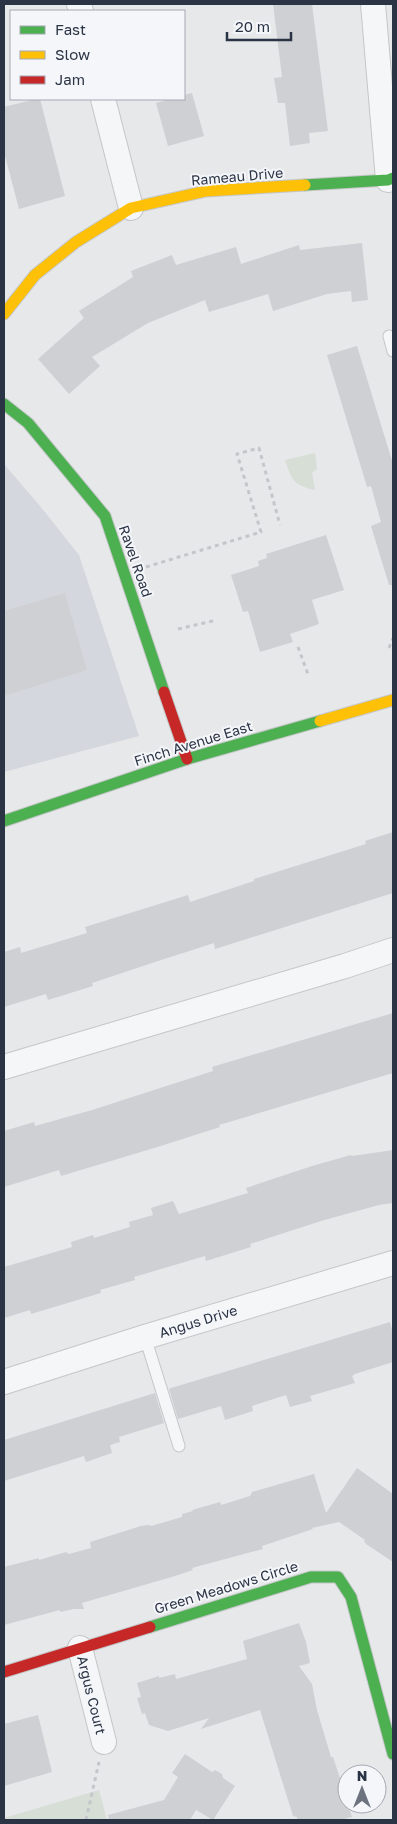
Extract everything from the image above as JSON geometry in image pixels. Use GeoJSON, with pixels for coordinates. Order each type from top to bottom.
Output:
{"type":"FeatureCollection","features":[{"type":"Feature","properties":{"kind":"street"},"geometry":{"type":"LineString","coordinates":[[373,4],[391,179]]}},
{"type":"Feature","properties":{"kind":"street"},"geometry":{"type":"LineString","coordinates":[[103,100],[130,208]]}},
{"type":"Feature","properties":{"kind":"street","name":"Rameau Drive"},"geometry":{"type":"LineString","coordinates":[[4,314],[35,275],[76,242],[130,208],[206,191],[391,179]]}},
{"type":"Feature","properties":{"kind":"street","name":"Ravel Road"},"geometry":{"type":"LineString","coordinates":[[4,404],[28,423],[105,516],[187,759]]}},
{"type":"Feature","properties":{"kind":"street","name":"Finch Avenue East"},"geometry":{"type":"LineString","coordinates":[[4,821],[187,759],[393,700]]}},
{"type":"Feature","properties":{"kind":"street"},"geometry":{"type":"LineString","coordinates":[[4,1067],[393,950]]}},
{"type":"Feature","properties":{"kind":"street","name":"Angus Drive"},"geometry":{"type":"LineString","coordinates":[[4,1382],[145,1337],[393,1264]]}},
{"type":"Feature","properties":{"kind":"street","name":"Green Meadows Circle"},"geometry":{"type":"LineString","coordinates":[[4,1672],[311,1577],[338,1577],[351,1597],[393,1754]]}},
{"type":"Feature","properties":{"kind":"street","name":"Argus Court"},"geometry":{"type":"LineString","coordinates":[[80,1648],[104,1742]]}},
{"type":"Feature","properties":{"kind":"lane"},"geometry":{"type":"LineString","coordinates":[[389,336],[393,351]]}},
{"type":"Feature","properties":{"kind":"lane"},"geometry":{"type":"LineString","coordinates":[[145,1337],[179,1446]]}},
{"type":"Feature","properties":{"kind":"path"},"geometry":{"type":"LineString","coordinates":[[125,574],[261,532],[237,454],[259,448],[280,525]]}},
{"type":"Feature","properties":{"kind":"path"},"geometry":{"type":"LineString","coordinates":[[178,630],[217,620]]}},
{"type":"Feature","properties":{"kind":"path"},"geometry":{"type":"LineString","coordinates":[[389,648],[393,638]]}},
{"type":"Feature","properties":{"kind":"path"},"geometry":{"type":"LineString","coordinates":[[298,647],[309,677]]}},
{"type":"Feature","properties":{"kind":"path"},"geometry":{"type":"LineString","coordinates":[[86,1820],[104,1742]]}},
{"type":"Feature","properties":{"kind":"shaded area"},"geometry":{"type":"Polygon","coordinates":[[[315,453],[317,469],[312,473],[315,490],[294,481],[285,460],[315,453]]]}},
{"type":"Feature","properties":{"kind":"shaded area"},"geometry":{"type":"Polygon","coordinates":[[[4,464],[79,555],[139,736],[4,772],[4,464]]]}},
{"type":"Feature","properties":{"kind":"shaded area"},"geometry":{"type":"Polygon","coordinates":[[[99,1790],[107,1820],[4,1820],[4,1818],[99,1790]]]}},
{"type":"Feature","properties":{"kind":"building"},"geometry":{"type":"Polygon","coordinates":[[[273,4],[312,4],[328,131],[309,133],[310,143],[290,146],[285,103],[278,103],[274,78],[282,77],[273,4]]]}},
{"type":"Feature","properties":{"kind":"building"},"geometry":{"type":"Polygon","coordinates":[[[192,93],[204,136],[168,146],[156,103],[167,100],[185,100],[185,95],[192,93]]]}},
{"type":"Feature","properties":{"kind":"building"},"geometry":{"type":"Polygon","coordinates":[[[32,100],[40,100],[65,196],[19,209],[4,152],[4,107],[32,100]]]}},
{"type":"Feature","properties":{"kind":"building"},"geometry":{"type":"Polygon","coordinates":[[[362,243],[368,300],[352,302],[351,291],[327,294],[273,311],[268,294],[209,312],[205,300],[148,323],[92,357],[100,366],[69,394],[38,359],[84,318],[79,311],[133,277],[131,271],[172,255],[176,265],[236,247],[241,264],[299,245],[300,250],[362,243]]]}},
{"type":"Feature","properties":{"kind":"building"},"geometry":{"type":"Polygon","coordinates":[[[357,346],[393,464],[393,585],[389,585],[371,526],[381,522],[371,486],[367,487],[327,355],[357,346]]]}},
{"type":"Feature","properties":{"kind":"building"},"geometry":{"type":"Polygon","coordinates":[[[326,535],[344,590],[312,600],[319,624],[290,634],[293,642],[260,652],[248,611],[243,612],[231,575],[259,566],[258,561],[267,558],[266,554],[326,535]]]}},
{"type":"Feature","properties":{"kind":"building"},"geometry":{"type":"Polygon","coordinates":[[[65,593],[87,670],[4,696],[4,611],[65,593]]]}},
{"type":"Feature","properties":{"kind":"building"},"geometry":{"type":"Polygon","coordinates":[[[393,832],[393,893],[215,949],[214,943],[92,983],[93,986],[48,1000],[46,994],[4,1007],[4,952],[20,947],[21,953],[87,933],[85,927],[188,895],[190,902],[254,881],[254,879],[366,844],[365,841],[393,832]]]}},
{"type":"Feature","properties":{"kind":"building"},"geometry":{"type":"Polygon","coordinates":[[[393,1013],[393,1073],[219,1125],[220,1127],[61,1176],[59,1170],[4,1187],[4,1131],[34,1122],[35,1126],[92,1110],[213,1071],[212,1067],[393,1013]]]}},
{"type":"Feature","properties":{"kind":"building"},"geometry":{"type":"Polygon","coordinates":[[[393,1150],[393,1203],[321,1221],[250,1244],[251,1247],[206,1261],[205,1256],[134,1277],[135,1280],[100,1290],[101,1293],[31,1314],[30,1310],[4,1318],[4,1267],[72,1247],[71,1242],[93,1235],[94,1238],[130,1227],[129,1222],[153,1215],[151,1208],[173,1201],[179,1214],[248,1193],[246,1188],[312,1166],[351,1155],[393,1150]]]}},
{"type":"Feature","properties":{"kind":"building"},"geometry":{"type":"Polygon","coordinates":[[[390,1322],[393,1334],[393,1362],[355,1374],[352,1376],[355,1383],[310,1396],[312,1401],[290,1407],[286,1395],[252,1406],[253,1411],[225,1420],[221,1406],[178,1419],[169,1389],[171,1388],[390,1322]]]}},
{"type":"Feature","properties":{"kind":"building"},"geometry":{"type":"Polygon","coordinates":[[[155,1393],[164,1423],[119,1437],[120,1442],[110,1445],[112,1453],[86,1462],[84,1456],[4,1481],[4,1440],[155,1393]]]}},
{"type":"Feature","properties":{"kind":"building"},"geometry":{"type":"Polygon","coordinates":[[[357,1468],[393,1494],[393,1562],[366,1544],[365,1540],[339,1522],[312,1528],[262,1546],[263,1549],[192,1568],[193,1570],[175,1576],[82,1603],[84,1609],[60,1612],[60,1610],[4,1625],[4,1567],[91,1548],[90,1542],[141,1526],[151,1526],[182,1517],[182,1514],[192,1510],[220,1502],[221,1505],[250,1496],[252,1492],[314,1474],[326,1513],[357,1468]]]}},
{"type":"Feature","properties":{"kind":"building"},"geometry":{"type":"Polygon","coordinates":[[[299,1623],[306,1642],[310,1663],[299,1666],[312,1684],[317,1710],[331,1757],[333,1757],[337,1769],[337,1814],[351,1814],[352,1817],[340,1820],[297,1820],[297,1817],[293,1816],[260,1710],[201,1729],[209,1718],[168,1731],[149,1725],[145,1713],[142,1714],[137,1698],[141,1697],[137,1683],[159,1676],[159,1678],[175,1674],[176,1679],[247,1659],[243,1641],[299,1623]]]}},
{"type":"Feature","properties":{"kind":"building"},"geometry":{"type":"Polygon","coordinates":[[[38,1715],[52,1772],[4,1786],[4,1724],[38,1715]]]}},
{"type":"Feature","properties":{"kind":"building"},"geometry":{"type":"Polygon","coordinates":[[[185,1754],[212,1772],[215,1770],[222,1774],[223,1778],[235,1786],[213,1820],[196,1810],[190,1820],[109,1820],[108,1815],[164,1800],[178,1777],[172,1773],[185,1754]]]}},
{"type":"Feature","properties":{"kind":"traffic: fast"},"geometry":{"type":"LineString","coordinates":[[305,185],[388,180],[393,178]]}},
{"type":"Feature","properties":{"kind":"traffic: fast"},"geometry":{"type":"LineString","coordinates":[[4,404],[28,423],[105,516],[164,692]]}},
{"type":"Feature","properties":{"kind":"traffic: fast"},"geometry":{"type":"LineString","coordinates":[[4,821],[187,759],[320,721]]}},
{"type":"Feature","properties":{"kind":"traffic: fast"},"geometry":{"type":"LineString","coordinates":[[150,1627],[311,1577],[338,1577],[351,1597],[393,1754]]}},
{"type":"Feature","properties":{"kind":"traffic: slow"},"geometry":{"type":"LineString","coordinates":[[4,314],[35,275],[76,242],[131,208],[206,191],[305,185]]}},
{"type":"Feature","properties":{"kind":"traffic: slow"},"geometry":{"type":"LineString","coordinates":[[320,721],[393,700]]}},
{"type":"Feature","properties":{"kind":"traffic: jam"},"geometry":{"type":"LineString","coordinates":[[164,692],[187,759]]}},
{"type":"Feature","properties":{"kind":"traffic: jam"},"geometry":{"type":"LineString","coordinates":[[4,1672],[150,1627]]}}]}
